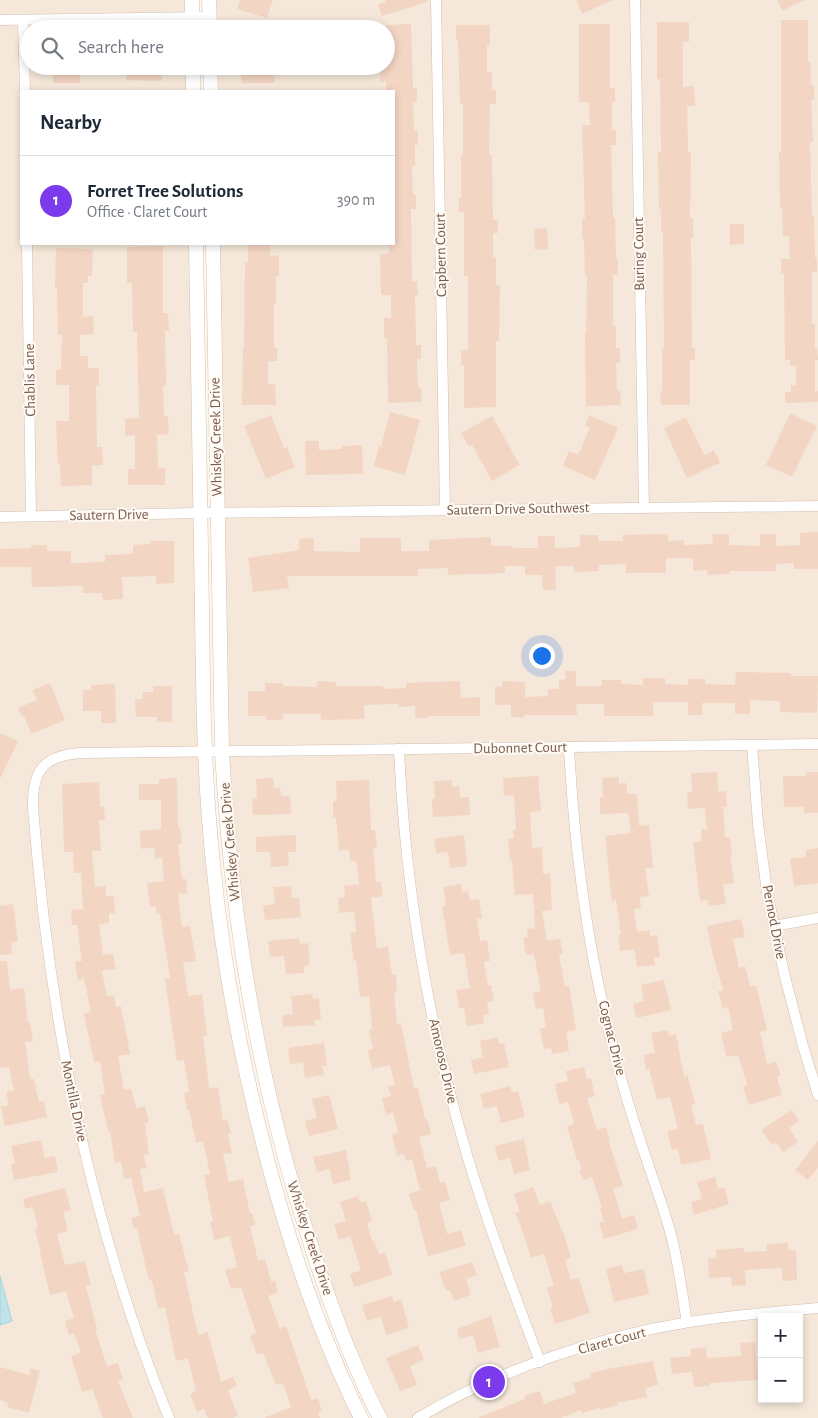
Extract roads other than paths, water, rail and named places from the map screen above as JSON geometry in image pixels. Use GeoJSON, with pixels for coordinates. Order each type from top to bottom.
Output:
{"type":"FeatureCollection","features":[{"type":"Feature","properties":{"kind":"street"},"geometry":{"type":"LineString","coordinates":[[192,0],[192,20]]}},
{"type":"Feature","properties":{"kind":"street"},"geometry":{"type":"LineString","coordinates":[[209,0],[209,20]]}},
{"type":"Feature","properties":{"kind":"street","name":"Capbern Court"},"geometry":{"type":"LineString","coordinates":[[436,0],[445,510]]}},
{"type":"Feature","properties":{"kind":"street","name":"Buring Court"},"geometry":{"type":"LineString","coordinates":[[635,0],[644,508]]}},
{"type":"Feature","properties":{"kind":"street"},"geometry":{"type":"LineString","coordinates":[[0,20],[23,20]]}},
{"type":"Feature","properties":{"kind":"street"},"geometry":{"type":"LineString","coordinates":[[24,75],[24,90]]}},
{"type":"Feature","properties":{"kind":"street"},"geometry":{"type":"LineString","coordinates":[[193,75],[193,90]]}},
{"type":"Feature","properties":{"kind":"street"},"geometry":{"type":"LineString","coordinates":[[210,75],[211,90]]}},
{"type":"Feature","properties":{"kind":"street","name":"Chablis Lane"},"geometry":{"type":"LineString","coordinates":[[27,245],[31,516]]}},
{"type":"Feature","properties":{"kind":"street","name":"Whiskey Creek Drive"},"geometry":{"type":"LineString","coordinates":[[196,245],[205,751],[212,862],[220,927],[230,988],[254,1106],[281,1208],[328,1344],[361,1418]]}},
{"type":"Feature","properties":{"kind":"street","name":"Whiskey Creek Drive"},"geometry":{"type":"LineString","coordinates":[[213,245],[222,752],[225,808],[235,900],[250,1005],[266,1082],[299,1209],[324,1287],[340,1329],[380,1418]]}},
{"type":"Feature","properties":{"kind":"street","name":"Sautern Drive Southwest"},"geometry":{"type":"LineString","coordinates":[[218,513],[818,506]]}},
{"type":"Feature","properties":{"kind":"street","name":"Sautern Drive"},"geometry":{"type":"LineString","coordinates":[[0,517],[218,513]]}},
{"type":"Feature","properties":{"kind":"street","name":"Dubonnet Court"},"geometry":{"type":"LineString","coordinates":[[39,773],[54,758],[68,754],[818,744]]}},
{"type":"Feature","properties":{"kind":"street","name":"Pernod Drive"},"geometry":{"type":"LineString","coordinates":[[752,745],[758,824],[774,926],[803,1046],[818,1095]]}},
{"type":"Feature","properties":{"kind":"street","name":"Cognac Drive"},"geometry":{"type":"LineString","coordinates":[[569,747],[572,804],[579,868],[586,916],[609,1034],[630,1108],[673,1243],[687,1322]]}},
{"type":"Feature","properties":{"kind":"street","name":"Amoroso Drive"},"geometry":{"type":"LineString","coordinates":[[399,749],[410,886],[419,948],[437,1037],[467,1154],[489,1225],[540,1362]]}},
{"type":"Feature","properties":{"kind":"street","name":"Montilla Drive"},"geometry":{"type":"LineString","coordinates":[[39,773],[35,780],[32,795],[36,857],[56,1006],[74,1100],[85,1152],[111,1248],[137,1332],[169,1418]]}},
{"type":"Feature","properties":{"kind":"street"},"geometry":{"type":"LineString","coordinates":[[774,926],[818,918]]}},
{"type":"Feature","properties":{"kind":"street","name":"Claret Court"},"geometry":{"type":"LineString","coordinates":[[418,1418],[498,1378],[594,1344],[687,1322],[818,1308]]}},
{"type":"Feature","properties":{"kind":"water"},"geometry":{"type":"Polygon","coordinates":[[[0,1276],[12,1321],[0,1325],[0,1276]]]}},
{"type":"Feature","properties":{"kind":"place","name":"Forret Tree Solutions"},"geometry":{"type":"Point","coordinates":[489,1382]}}]}
